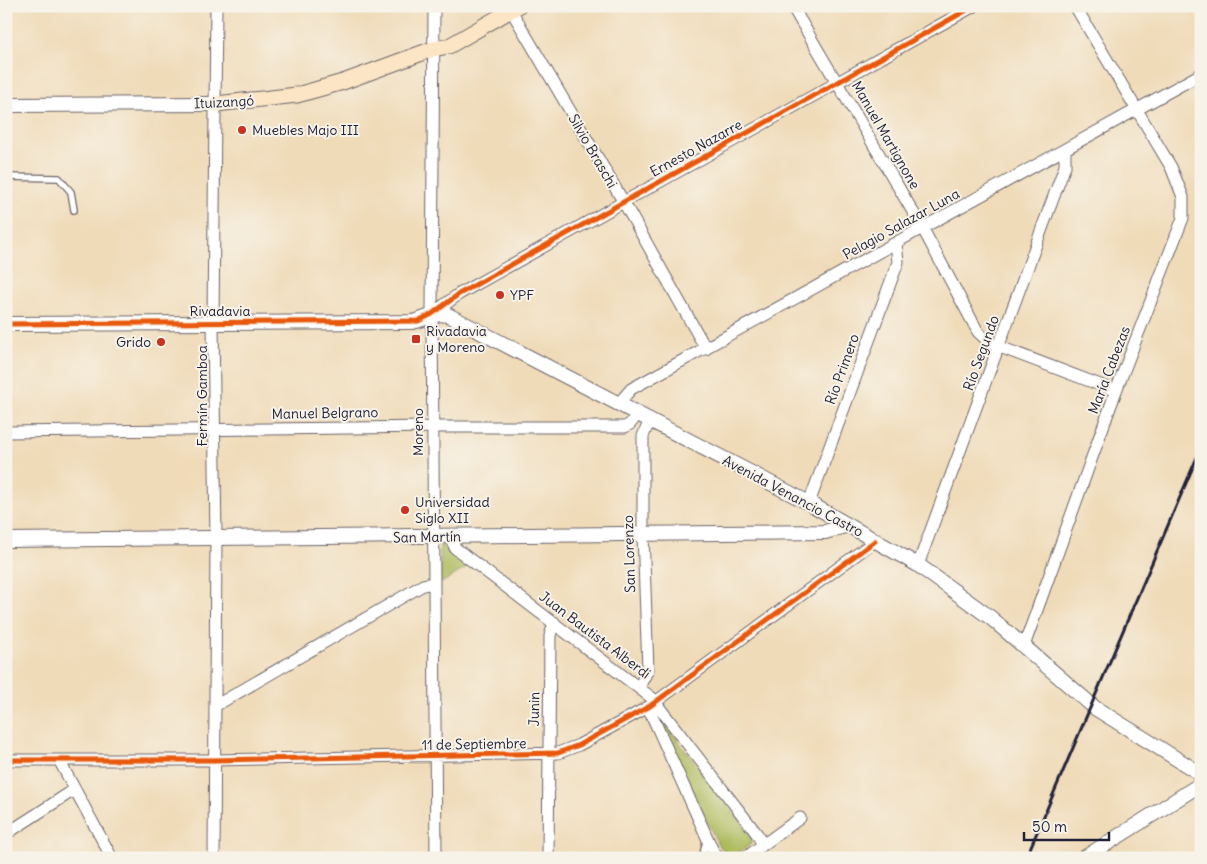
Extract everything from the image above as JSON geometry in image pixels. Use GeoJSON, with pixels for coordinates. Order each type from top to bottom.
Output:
{"type":"FeatureCollection","features":[{"type":"Feature","properties":{"kind":"main road","name":"Ituizangó"},"geometry":{"type":"LineString","coordinates":[[216,104],[249,102],[311,91],[385,68],[433,49],[449,46],[510,7]]}},
{"type":"Feature","properties":{"kind":"street","name":"Fermín Gamboa"},"geometry":{"type":"LineString","coordinates":[[214,858],[216,539],[213,322],[216,6]]}},
{"type":"Feature","properties":{"kind":"street","name":"Moreno"},"geometry":{"type":"LineString","coordinates":[[434,6],[432,314],[436,858]]}},
{"type":"Feature","properties":{"kind":"street","name":"Manuel Martignone"},"geometry":{"type":"LineString","coordinates":[[792,6],[923,229],[978,332],[989,342],[1000,347],[1116,391]]}},
{"type":"Feature","properties":{"kind":"street","name":"Ernesto Nazarre"},"geometry":{"type":"LineString","coordinates":[[432,314],[459,294],[974,6]]}},
{"type":"Feature","properties":{"kind":"street","name":"María Cabezas"},"geometry":{"type":"LineString","coordinates":[[1024,646],[1116,391],[1169,258],[1183,218],[1184,207],[1183,197],[1171,167],[1075,6]]}},
{"type":"Feature","properties":{"kind":"street","name":"Silvio Braschi"},"geometry":{"type":"LineString","coordinates":[[510,7],[623,201],[706,349]]}},
{"type":"Feature","properties":{"kind":"street","name":"Pelagio Salazar Luna"},"geometry":{"type":"LineString","coordinates":[[619,404],[631,390],[1201,74]]}},
{"type":"Feature","properties":{"kind":"street","name":"Ituizangó"},"geometry":{"type":"LineString","coordinates":[[6,105],[216,104]]}},
{"type":"Feature","properties":{"kind":"street","name":"Río Segundo"},"geometry":{"type":"LineString","coordinates":[[918,564],[1000,347],[1065,166],[1065,150]]}},
{"type":"Feature","properties":{"kind":"street","name":"Río Primero"},"geometry":{"type":"LineString","coordinates":[[809,503],[898,262],[896,244]]}},
{"type":"Feature","properties":{"kind":"street","name":"Rivadavia"},"geometry":{"type":"LineString","coordinates":[[6,324],[411,322],[418,321],[432,314]]}},
{"type":"Feature","properties":{"kind":"street","name":"Avenida Venancio Castro"},"geometry":{"type":"LineString","coordinates":[[432,314],[453,317],[809,503],[918,564],[990,618],[1095,708],[1201,774]]}},
{"type":"Feature","properties":{"kind":"street","name":"Manuel Belgrano"},"geometry":{"type":"LineString","coordinates":[[6,432],[433,427],[625,427],[644,417]]}},
{"type":"Feature","properties":{"kind":"street","name":"San Lorenzo"},"geometry":{"type":"LineString","coordinates":[[639,687],[648,670],[643,534],[644,417]]}},
{"type":"Feature","properties":{"kind":"street","name":"San Martín"},"geometry":{"type":"LineString","coordinates":[[6,540],[825,532],[848,526]]}},
{"type":"Feature","properties":{"kind":"street","name":"Juan Bautista Alberdi"},"geometry":{"type":"LineString","coordinates":[[450,536],[455,548],[639,687],[651,705],[758,834],[763,845]]}},
{"type":"Feature","properties":{"kind":"street","name":"11 de Septiembre"},"geometry":{"type":"LineString","coordinates":[[6,760],[214,760],[558,753],[579,745],[651,705],[876,540]]}},
{"type":"Feature","properties":{"kind":"street"},"geometry":{"type":"LineString","coordinates":[[215,706],[423,585],[434,583]]}},
{"type":"Feature","properties":{"kind":"street","name":"Junin"},"geometry":{"type":"LineString","coordinates":[[548,858],[550,636],[554,622]]}},
{"type":"Feature","properties":{"kind":"street","name":"Juan Bautista Alberdi"},"geometry":{"type":"LineString","coordinates":[[651,705],[707,837],[719,858]]}},
{"type":"Feature","properties":{"kind":"street"},"geometry":{"type":"LineString","coordinates":[[59,760],[112,858]]}},
{"type":"Feature","properties":{"kind":"street"},"geometry":{"type":"LineString","coordinates":[[1084,858],[1201,784]]}},
{"type":"Feature","properties":{"kind":"street"},"geometry":{"type":"LineString","coordinates":[[6,834],[74,790]]}},
{"type":"Feature","properties":{"kind":"street"},"geometry":{"type":"LineString","coordinates":[[745,858],[800,818]]}},
{"type":"Feature","properties":{"kind":"lane"},"geometry":{"type":"LineString","coordinates":[[6,177],[59,178],[71,192],[74,210]]}},
{"type":"Feature","properties":{"kind":"lane"},"geometry":{"type":"LineString","coordinates":[[702,858],[707,837]]}},
{"type":"Feature","properties":{"kind":"green space"},"geometry":{"type":"Polygon","coordinates":[[[440,544],[468,567],[441,583],[440,544]]]}},
{"type":"Feature","properties":{"kind":"green space"},"geometry":{"type":"Polygon","coordinates":[[[660,720],[663,721],[752,836],[751,844],[736,855],[730,855],[719,846],[660,725],[660,720]]]}},
{"type":"Feature","properties":{"kind":"railway"},"geometry":{"type":"LineString","coordinates":[[1026,858],[1201,448]]}},
{"type":"Feature","properties":{"kind":"cycle path"},"geometry":{"type":"LineString","coordinates":[[6,324],[418,321],[432,314],[459,294],[974,6]]}},
{"type":"Feature","properties":{"kind":"cycle path"},"geometry":{"type":"LineString","coordinates":[[6,760],[214,760],[558,753],[579,745],[650,706],[875,541]]}},
{"type":"Feature","properties":{"kind":"place","name":"Muebles Majo III"},"geometry":{"type":"Point","coordinates":[242,130]}},
{"type":"Feature","properties":{"kind":"place","name":"YPF"},"geometry":{"type":"Point","coordinates":[500,295]}},
{"type":"Feature","properties":{"kind":"place","name":"Rivadavia y Moreno"},"geometry":{"type":"Point","coordinates":[416,339]}},
{"type":"Feature","properties":{"kind":"place","name":"Grido"},"geometry":{"type":"Point","coordinates":[161,342]}},
{"type":"Feature","properties":{"kind":"place","name":"Universidad Siglo XII"},"geometry":{"type":"Point","coordinates":[405,510]}}]}
